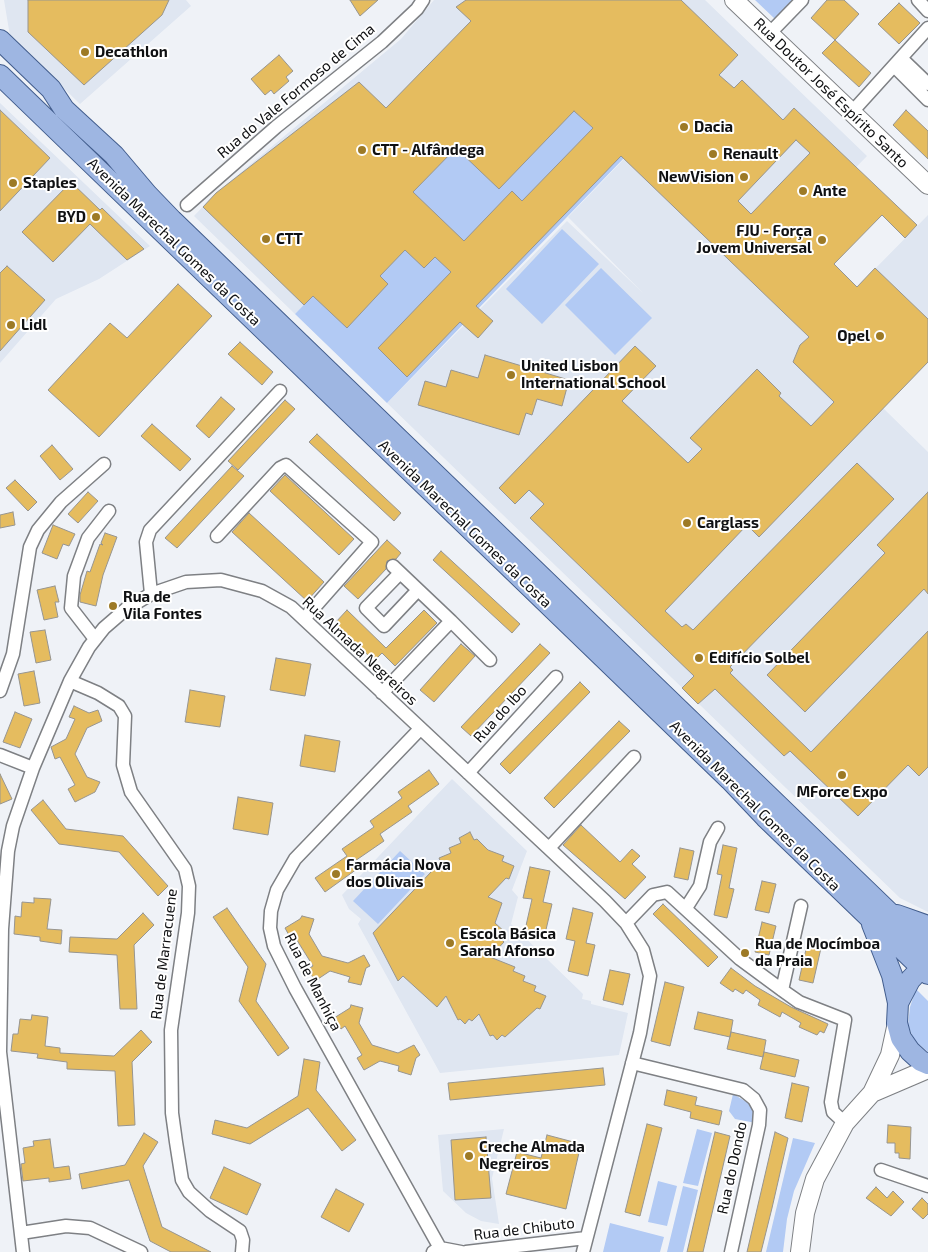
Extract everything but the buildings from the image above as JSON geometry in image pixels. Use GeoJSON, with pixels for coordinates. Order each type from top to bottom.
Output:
{"type":"FeatureCollection","features":[{"type":"Feature","properties":{"kind":"main road","name":"Rua Doutor José Espírito Santo"},"geometry":{"type":"LineString","coordinates":[[734,0],[928,185]]}},
{"type":"Feature","properties":{"kind":"main road","name":"Avenida Marechal Gomes da Costa"},"geometry":{"type":"LineString","coordinates":[[0,40],[50,89],[64,108],[114,155],[146,194],[172,220],[890,913],[926,963]]}},
{"type":"Feature","properties":{"kind":"main road","name":"Avenida Marechal Gomes da Costa"},"geometry":{"type":"LineString","coordinates":[[0,54],[44,96],[64,108]]}},
{"type":"Feature","properties":{"kind":"main road","name":"Avenida Marechal Gomes da Costa"},"geometry":{"type":"LineString","coordinates":[[1,76],[730,780],[870,920],[926,963]]}},
{"type":"Feature","properties":{"kind":"main road"},"geometry":{"type":"LineString","coordinates":[[890,913],[928,926]]}},
{"type":"Feature","properties":{"kind":"main road"},"geometry":{"type":"LineString","coordinates":[[800,1252],[805,1214],[815,1179],[845,1123],[872,1093],[890,1055],[897,1023],[898,1002],[892,975],[870,920]]}},
{"type":"Feature","properties":{"kind":"main road"},"geometry":{"type":"LineString","coordinates":[[898,1002],[910,980],[926,963]]}},
{"type":"Feature","properties":{"kind":"main road"},"geometry":{"type":"LineString","coordinates":[[897,1023],[901,1038],[910,1051],[921,1061],[928,1064]]}},
{"type":"Feature","properties":{"kind":"main road"},"geometry":{"type":"LineString","coordinates":[[872,1093],[928,1069]]}},
{"type":"Feature","properties":{"kind":"street","name":"Rua do Vale Formoso de Cima"},"geometry":{"type":"LineString","coordinates":[[187,205],[276,127],[382,42],[417,9],[423,0]]}},
{"type":"Feature","properties":{"kind":"street"},"geometry":{"type":"LineString","coordinates":[[769,34],[802,0]]}},
{"type":"Feature","properties":{"kind":"street"},"geometry":{"type":"LineString","coordinates":[[918,0],[928,11]]}},
{"type":"Feature","properties":{"kind":"street"},"geometry":{"type":"LineString","coordinates":[[852,112],[928,28]]}},
{"type":"Feature","properties":{"kind":"street"},"geometry":{"type":"LineString","coordinates":[[898,63],[928,84]]}},
{"type":"Feature","properties":{"kind":"street"},"geometry":{"type":"LineString","coordinates":[[898,63],[928,100]]}},
{"type":"Feature","properties":{"kind":"street"},"geometry":{"type":"LineString","coordinates":[[151,594],[146,542],[150,530],[280,391]]}},
{"type":"Feature","properties":{"kind":"street"},"geometry":{"type":"LineString","coordinates":[[0,691],[13,654],[30,547],[38,530],[61,502],[104,464]]}},
{"type":"Feature","properties":{"kind":"street"},"geometry":{"type":"LineString","coordinates":[[217,536],[280,468],[286,466],[372,542],[304,619]]}},
{"type":"Feature","properties":{"kind":"street"},"geometry":{"type":"LineString","coordinates":[[95,639],[72,608],[74,576],[88,538],[109,511]]}},
{"type":"Feature","properties":{"kind":"street"},"geometry":{"type":"LineString","coordinates":[[418,590],[384,626],[366,608],[397,569],[490,660]]}},
{"type":"Feature","properties":{"kind":"street","name":"Rua Almada Negreiros"},"geometry":{"type":"LineString","coordinates":[[23,1252],[0,1052],[2,929],[8,850],[13,826],[33,768],[70,681],[95,639],[118,614],[151,594],[186,582],[221,580],[262,591],[291,607],[626,922],[643,950],[650,976],[640,1033],[583,1252]]}},
{"type":"Feature","properties":{"kind":"street"},"geometry":{"type":"LineString","coordinates":[[382,693],[451,621]]}},
{"type":"Feature","properties":{"kind":"street","name":"Rua do Ibo"},"geometry":{"type":"LineString","coordinates":[[468,773],[556,678]]}},
{"type":"Feature","properties":{"kind":"street","name":"Rua de Marracuene"},"geometry":{"type":"LineString","coordinates":[[70,681],[98,693],[119,706],[125,716],[123,765],[131,792],[185,869],[189,886],[188,913],[171,1030],[172,1113],[176,1142],[182,1180],[189,1192],[210,1211],[240,1231],[243,1240],[242,1252]]}},
{"type":"Feature","properties":{"kind":"street","name":"Rua de Manhiça"},"geometry":{"type":"LineString","coordinates":[[420,729],[295,859],[277,890],[271,911],[270,928],[274,946],[295,988],[437,1250]]}},
{"type":"Feature","properties":{"kind":"street"},"geometry":{"type":"LineString","coordinates":[[0,755],[33,768]]}},
{"type":"Feature","properties":{"kind":"street"},"geometry":{"type":"LineString","coordinates":[[549,848],[634,756]]}},
{"type":"Feature","properties":{"kind":"street"},"geometry":{"type":"LineString","coordinates":[[686,908],[700,886],[710,842],[718,828]]}},
{"type":"Feature","properties":{"kind":"street"},"geometry":{"type":"LineString","coordinates":[[626,922],[653,895],[660,892],[673,896],[740,959],[782,990],[799,1002],[846,1020],[831,1102],[833,1112],[845,1123]]}},
{"type":"Feature","properties":{"kind":"street"},"geometry":{"type":"LineString","coordinates":[[782,990],[801,906]]}},
{"type":"Feature","properties":{"kind":"street","name":"Rua do Dondo"},"geometry":{"type":"LineString","coordinates":[[632,1063],[743,1090],[754,1098],[760,1110],[759,1125],[730,1252]]}},
{"type":"Feature","properties":{"kind":"street"},"geometry":{"type":"LineString","coordinates":[[881,1170],[928,1186]]}},
{"type":"Feature","properties":{"kind":"street"},"geometry":{"type":"LineString","coordinates":[[21,1233],[66,1226],[90,1228],[141,1252]]}},
{"type":"Feature","properties":{"kind":"street","name":"Rua de Chibuto"},"geometry":{"type":"LineString","coordinates":[[466,1252],[586,1238]]}},
{"type":"Feature","properties":{"kind":"street","name":"Rua de Chibuto"},"geometry":{"type":"LineString","coordinates":[[437,1250],[461,1252]]}},
{"type":"Feature","properties":{"kind":"shaded area","name":"Decathlon"},"geometry":{"type":"Polygon","coordinates":[[[4,0],[186,0],[191,6],[80,104],[10,36],[4,0]]]}},
{"type":"Feature","properties":{"kind":"shaded area"},"geometry":{"type":"Polygon","coordinates":[[[434,0],[705,0],[867,156],[748,278],[808,337],[928,215],[928,362],[883,408],[928,452],[928,912],[900,898],[387,403],[567,221],[644,294],[568,217],[624,159],[531,69],[295,314],[194,216],[216,193],[401,39],[434,0]]]}},
{"type":"Feature","properties":{"kind":"shaded area"},"geometry":{"type":"Polygon","coordinates":[[[755,0],[793,0],[775,19],[755,0]]]}},
{"type":"Feature","properties":{"kind":"shaded area"},"geometry":{"type":"Polygon","coordinates":[[[531,69],[624,158],[387,403],[295,314],[531,69]]]}},
{"type":"Feature","properties":{"kind":"shaded area"},"geometry":{"type":"Polygon","coordinates":[[[0,103],[150,246],[99,279],[56,299],[0,363],[0,103]]]}},
{"type":"Feature","properties":{"kind":"shaded area"},"geometry":{"type":"Polygon","coordinates":[[[562,229],[599,264],[542,324],[506,289],[562,229]]]}},
{"type":"Feature","properties":{"kind":"shaded area"},"geometry":{"type":"Polygon","coordinates":[[[601,268],[652,318],[615,355],[565,305],[601,268]]]}},
{"type":"Feature","properties":{"kind":"shaded area","name":"Escola Básica Sarah Afonso"},"geometry":{"type":"Polygon","coordinates":[[[452,779],[527,851],[512,890],[518,897],[511,924],[583,994],[582,999],[591,1001],[591,1004],[628,1013],[619,1055],[440,1073],[358,924],[361,919],[349,909],[342,895],[452,779]]]}},
{"type":"Feature","properties":{"kind":"shaded area"},"geometry":{"type":"Polygon","coordinates":[[[400,851],[425,874],[378,924],[353,901],[400,851]]]}},
{"type":"Feature","properties":{"kind":"shaded area"},"geometry":{"type":"Polygon","coordinates":[[[916,989],[928,1001],[928,1052],[914,1040],[908,1025],[910,1007],[916,989]]]}},
{"type":"Feature","properties":{"kind":"shaded area"},"geometry":{"type":"Polygon","coordinates":[[[733,1094],[750,1104],[755,1113],[756,1123],[735,1119],[729,1111],[733,1094]]]}},
{"type":"Feature","properties":{"kind":"shaded area","name":"Creche Almada Negreiros"},"geometry":{"type":"Polygon","coordinates":[[[504,1129],[492,1178],[499,1224],[481,1221],[466,1213],[443,1191],[438,1135],[504,1129]]]}},
{"type":"Feature","properties":{"kind":"shaded area"},"geometry":{"type":"Polygon","coordinates":[[[697,1129],[712,1133],[698,1186],[683,1183],[697,1129]]]}},
{"type":"Feature","properties":{"kind":"shaded area"},"geometry":{"type":"Polygon","coordinates":[[[793,1138],[815,1143],[794,1191],[787,1219],[783,1252],[766,1252],[793,1138]]]}},
{"type":"Feature","properties":{"kind":"shaded area"},"geometry":{"type":"Polygon","coordinates":[[[658,1181],[677,1186],[667,1226],[648,1222],[658,1181]]]}},
{"type":"Feature","properties":{"kind":"shaded area"},"geometry":{"type":"Polygon","coordinates":[[[683,1186],[698,1190],[683,1252],[667,1252],[683,1186]]]}},
{"type":"Feature","properties":{"kind":"shaded area"},"geometry":{"type":"Polygon","coordinates":[[[610,1223],[664,1237],[660,1252],[603,1252],[610,1223]]]}},
{"type":"Feature","properties":{"kind":"place","name":"Decathlon"},"geometry":{"type":"Point","coordinates":[85,52]}},
{"type":"Feature","properties":{"kind":"place","name":"Dacia"},"geometry":{"type":"Point","coordinates":[684,127]}},
{"type":"Feature","properties":{"kind":"place","name":"CTT - Alfândega"},"geometry":{"type":"Point","coordinates":[362,150]}},
{"type":"Feature","properties":{"kind":"place","name":"Renault"},"geometry":{"type":"Point","coordinates":[713,154]}},
{"type":"Feature","properties":{"kind":"place","name":"NewVision"},"geometry":{"type":"Point","coordinates":[744,177]}},
{"type":"Feature","properties":{"kind":"place","name":"Staples"},"geometry":{"type":"Point","coordinates":[13,183]}},
{"type":"Feature","properties":{"kind":"place","name":"Ante"},"geometry":{"type":"Point","coordinates":[803,191]}},
{"type":"Feature","properties":{"kind":"place","name":"BYD"},"geometry":{"type":"Point","coordinates":[96,217]}},
{"type":"Feature","properties":{"kind":"place","name":"CTT"},"geometry":{"type":"Point","coordinates":[266,239]}},
{"type":"Feature","properties":{"kind":"place","name":"FJU - Força Jovem Universal"},"geometry":{"type":"Point","coordinates":[822,240]}},
{"type":"Feature","properties":{"kind":"place","name":"Lidl"},"geometry":{"type":"Point","coordinates":[11,325]}},
{"type":"Feature","properties":{"kind":"place","name":"Opel"},"geometry":{"type":"Point","coordinates":[880,336]}},
{"type":"Feature","properties":{"kind":"place","name":"United Lisbon International School"},"geometry":{"type":"Point","coordinates":[511,375]}},
{"type":"Feature","properties":{"kind":"place","name":"Carglass"},"geometry":{"type":"Point","coordinates":[687,523]}},
{"type":"Feature","properties":{"kind":"place","name":"Rua de Vila Fontes"},"geometry":{"type":"Point","coordinates":[113,606]}},
{"type":"Feature","properties":{"kind":"place","name":"Edifício Solbel"},"geometry":{"type":"Point","coordinates":[699,658]}},
{"type":"Feature","properties":{"kind":"place","name":"MForce Expo"},"geometry":{"type":"Point","coordinates":[842,775]}},
{"type":"Feature","properties":{"kind":"place","name":"Farmácia Nova dos Olivais"},"geometry":{"type":"Point","coordinates":[336,874]}},
{"type":"Feature","properties":{"kind":"place","name":"Escola Básica Sarah Afonso"},"geometry":{"type":"Point","coordinates":[450,943]}},
{"type":"Feature","properties":{"kind":"place","name":"Rua de Mocímboa da Praia"},"geometry":{"type":"Point","coordinates":[745,953]}},
{"type":"Feature","properties":{"kind":"place","name":"Creche Almada Negreiros"},"geometry":{"type":"Point","coordinates":[469,1156]}}]}
